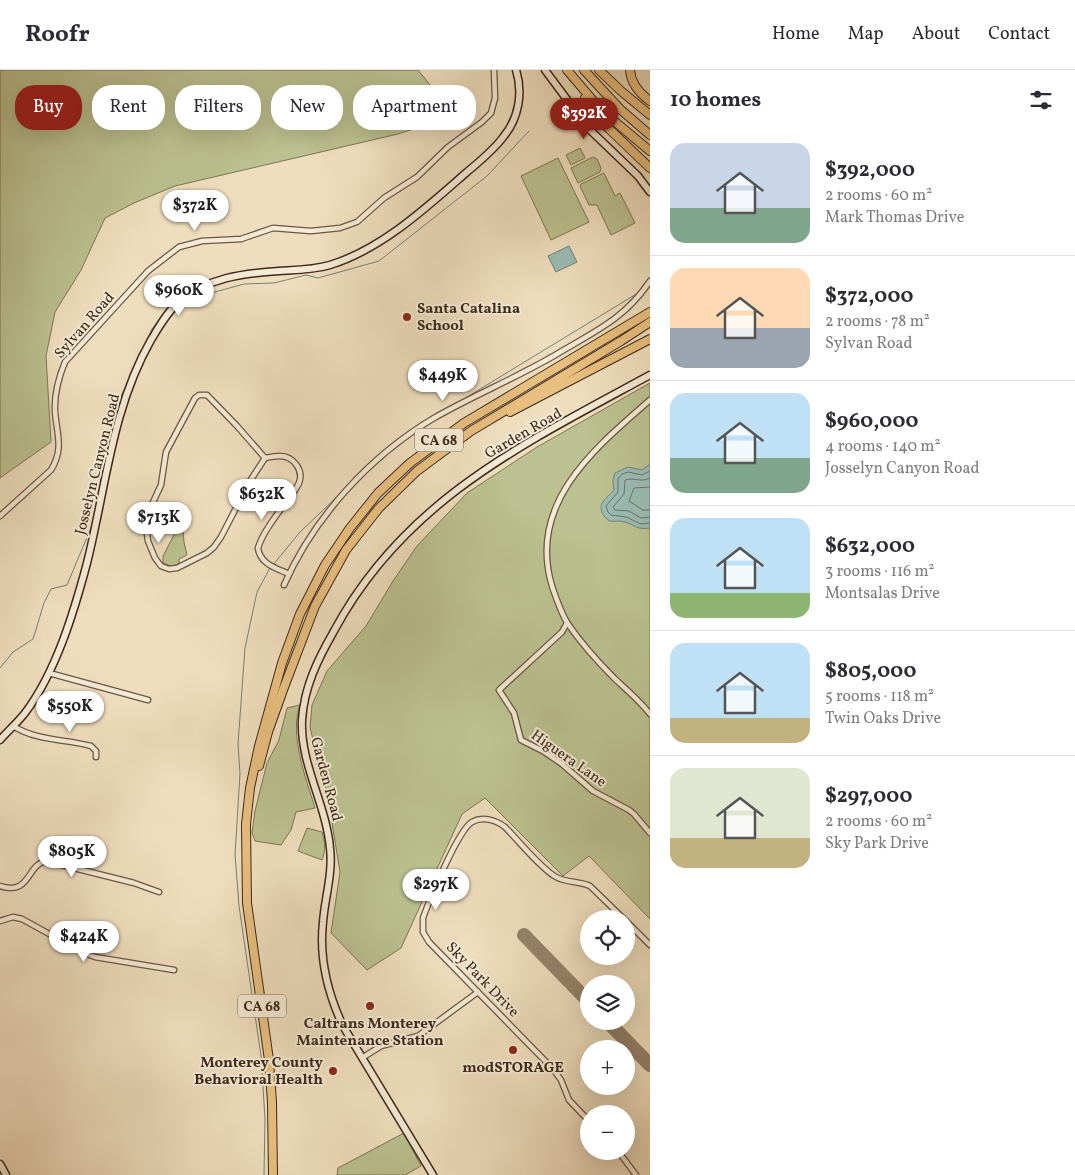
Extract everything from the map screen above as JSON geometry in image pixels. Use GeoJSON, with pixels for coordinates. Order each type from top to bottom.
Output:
{"type":"FeatureCollection","features":[{"type":"Feature","properties":{"kind":"highway"},"geometry":{"type":"LineString","coordinates":[[567,70],[609,118],[650,152]]}},
{"type":"Feature","properties":{"kind":"highway"},"geometry":{"type":"LineString","coordinates":[[584,70],[620,109],[650,135]]}},
{"type":"Feature","properties":{"kind":"highway"},"geometry":{"type":"LineString","coordinates":[[599,70],[650,115]]}},
{"type":"Feature","properties":{"kind":"highway"},"geometry":{"type":"LineString","coordinates":[[630,70],[631,78],[636,88],[650,101]]}},
{"type":"Feature","properties":{"kind":"highway"},"geometry":{"type":"LineString","coordinates":[[576,81],[588,104],[598,116],[650,168]]}},
{"type":"Feature","properties":{"kind":"highway","name":"CA 68"},"geometry":{"type":"LineString","coordinates":[[273,1175],[270,1062],[248,908],[246,881],[248,805],[253,772],[274,692],[292,634],[317,579],[337,546],[353,523],[398,474],[446,436],[650,312]]}},
{"type":"Feature","properties":{"kind":"highway","name":"CA 68"},"geometry":{"type":"LineString","coordinates":[[247,837],[253,794],[268,732],[302,637],[324,587],[352,542],[386,500],[426,463],[490,418],[625,339],[650,322]]}},
{"type":"Feature","properties":{"kind":"highway"},"geometry":{"type":"LineString","coordinates":[[609,361],[650,335]]}},
{"type":"Feature","properties":{"kind":"highway"},"geometry":{"type":"LineString","coordinates":[[462,437],[650,339]]}},
{"type":"Feature","properties":{"kind":"street","name":"Sylvan Road"},"geometry":{"type":"LineString","coordinates":[[0,516],[51,470],[55,463],[59,448],[55,413],[56,391],[66,362],[151,268],[171,252],[191,242],[235,240],[273,228],[318,230],[346,226],[357,222],[379,202],[417,177],[448,147],[491,113],[495,98],[494,70]]}},
{"type":"Feature","properties":{"kind":"street","name":"Josselyn Canyon Road"},"geometry":{"type":"LineString","coordinates":[[0,740],[33,700],[49,673],[66,631],[86,567],[122,408],[138,366],[166,316],[187,295],[208,284],[245,274],[310,270],[328,266],[354,256],[394,231],[450,187],[505,136],[517,109],[519,98],[519,83],[516,70]]}},
{"type":"Feature","properties":{"kind":"street"},"geometry":{"type":"LineString","coordinates":[[545,70],[588,129],[638,176],[650,192]]}},
{"type":"Feature","properties":{"kind":"street"},"geometry":{"type":"LineString","coordinates":[[284,585],[304,547],[326,516],[358,479],[389,449],[434,418],[529,370],[618,317],[634,304],[650,281]]}},
{"type":"Feature","properties":{"kind":"street","name":"Garden Road"},"geometry":{"type":"LineString","coordinates":[[433,1175],[343,1026],[334,1006],[326,978],[322,924],[331,870],[331,849],[324,817],[306,758],[302,730],[303,709],[312,674],[324,648],[354,597],[389,552],[417,522],[447,496],[478,474],[650,375]]}},
{"type":"Feature","properties":{"kind":"street"},"geometry":{"type":"LineString","coordinates":[[199,395],[207,395],[238,426],[265,458],[250,481],[221,537],[211,550],[177,568],[169,569],[159,564],[148,541],[146,527],[148,513],[161,485],[166,452],[195,398],[199,395]]}},
{"type":"Feature","properties":{"kind":"street"},"geometry":{"type":"LineString","coordinates":[[650,400],[616,429],[581,466],[561,495],[548,538],[548,568],[555,596],[567,623],[608,672],[650,714]]}},
{"type":"Feature","properties":{"kind":"street"},"geometry":{"type":"LineString","coordinates":[[265,458],[285,456],[295,463],[300,471],[299,484],[258,548],[260,556],[265,562],[289,574]]}},
{"type":"Feature","properties":{"kind":"street","name":"Higuera Lane"},"geometry":{"type":"LineString","coordinates":[[567,623],[562,632],[499,690],[514,712],[520,740],[543,751],[562,764],[593,791],[629,810],[650,833]]}},
{"type":"Feature","properties":{"kind":"street"},"geometry":{"type":"LineString","coordinates":[[49,673],[148,700]]}},
{"type":"Feature","properties":{"kind":"street"},"geometry":{"type":"LineString","coordinates":[[13,726],[24,732],[41,737],[91,746],[96,751],[96,757]]}},
{"type":"Feature","properties":{"kind":"street","name":"Sky Park Drive"},"geometry":{"type":"LineString","coordinates":[[580,1112],[569,1100],[561,1080],[554,1069],[429,942],[423,932],[422,924],[429,903],[458,840],[470,823],[489,820],[500,824],[551,874],[564,880],[590,886],[615,910]]}},
{"type":"Feature","properties":{"kind":"street"},"geometry":{"type":"LineString","coordinates":[[0,886],[10,888],[20,886],[40,864],[46,861],[134,883],[159,892]]}},
{"type":"Feature","properties":{"kind":"street"},"geometry":{"type":"LineString","coordinates":[[0,921],[13,917],[22,919],[82,952],[95,957],[174,970]]}},
{"type":"Feature","properties":{"kind":"street","name":"Sky Park Drive"},"geometry":{"type":"LineString","coordinates":[[635,930],[650,945]]}},
{"type":"Feature","properties":{"kind":"street"},"geometry":{"type":"LineString","coordinates":[[362,1058],[381,1046],[418,1036],[478,992]]}},
{"type":"Feature","properties":{"kind":"street"},"geometry":{"type":"LineString","coordinates":[[625,1160],[636,1175]]}},
{"type":"Feature","properties":{"kind":"street"},"geometry":{"type":"LineString","coordinates":[[0,1164],[6,1175]]}},
{"type":"Feature","properties":{"kind":"green space"},"geometry":{"type":"Polygon","coordinates":[[[0,70],[418,70],[430,85],[353,85],[353,130],[410,130],[175,186],[134,203],[105,218],[81,270],[55,312],[46,356],[51,442],[0,478],[0,70]]]}},
{"type":"Feature","properties":{"kind":"green space"},"geometry":{"type":"Polygon","coordinates":[[[580,148],[585,158],[571,165],[566,155],[580,148]]]}},
{"type":"Feature","properties":{"kind":"green space"},"geometry":{"type":"Polygon","coordinates":[[[593,157],[597,159],[601,168],[600,172],[578,183],[571,168],[593,157]]]}},
{"type":"Feature","properties":{"kind":"green space"},"geometry":{"type":"Polygon","coordinates":[[[558,158],[589,222],[551,240],[521,176],[558,158]]]}},
{"type":"Feature","properties":{"kind":"green space"},"geometry":{"type":"Polygon","coordinates":[[[604,173],[615,196],[620,193],[635,223],[611,235],[597,205],[589,205],[580,186],[604,173]]]}},
{"type":"Feature","properties":{"kind":"green space"},"geometry":{"type":"Polygon","coordinates":[[[650,383],[650,919],[589,856],[563,876],[485,798],[462,814],[401,948],[367,970],[331,933],[340,872],[327,792],[310,728],[312,705],[327,671],[366,626],[417,546],[467,493],[537,447],[650,383]]]}},
{"type":"Feature","properties":{"kind":"green space"},"geometry":{"type":"Polygon","coordinates":[[[183,530],[187,555],[179,559],[179,564],[171,566],[163,563],[163,556],[176,531],[183,530]]]}},
{"type":"Feature","properties":{"kind":"green space"},"geometry":{"type":"Polygon","coordinates":[[[300,705],[296,730],[303,770],[315,808],[296,812],[291,830],[281,845],[255,841],[252,833],[255,811],[267,763],[279,740],[287,708],[300,705]]]}},
{"type":"Feature","properties":{"kind":"green space"},"geometry":{"type":"Polygon","coordinates":[[[307,828],[322,832],[325,846],[322,860],[298,851],[307,828]]]}},
{"type":"Feature","properties":{"kind":"green space"},"geometry":{"type":"Polygon","coordinates":[[[404,1133],[421,1166],[405,1175],[337,1175],[338,1168],[404,1133]]]}},
{"type":"Feature","properties":{"kind":"water"},"geometry":{"type":"Polygon","coordinates":[[[569,246],[577,262],[556,272],[548,256],[569,246]]]}},
{"type":"Feature","properties":{"kind":"water"},"geometry":{"type":"Polygon","coordinates":[[[650,464],[650,528],[639,528],[623,521],[610,521],[607,519],[602,513],[601,505],[614,490],[613,480],[615,473],[628,467],[642,470],[650,464]]]}},
{"type":"Feature","properties":{"kind":"waterway"},"geometry":{"type":"LineString","coordinates":[[193,298],[244,284],[274,283],[306,275],[318,278],[379,261],[487,176],[529,131]]}},
{"type":"Feature","properties":{"kind":"waterway"},"geometry":{"type":"LineString","coordinates":[[462,400],[638,293]]}},
{"type":"Feature","properties":{"kind":"waterway"},"geometry":{"type":"LineString","coordinates":[[141,354],[152,329],[159,320]]}},
{"type":"Feature","properties":{"kind":"waterway"},"geometry":{"type":"LineString","coordinates":[[117,414],[122,394],[133,371]]}},
{"type":"Feature","properties":{"kind":"waterway"},"geometry":{"type":"LineString","coordinates":[[273,565],[300,532],[341,493]]}},
{"type":"Feature","properties":{"kind":"waterway"},"geometry":{"type":"LineString","coordinates":[[0,668],[13,652],[33,639],[44,603],[51,589],[67,585],[93,523]]}},
{"type":"Feature","properties":{"kind":"waterway"},"geometry":{"type":"LineString","coordinates":[[264,1175],[265,1119],[261,1056],[239,906],[235,854],[240,774],[238,744],[245,648],[257,592],[270,568]]}},
{"type":"Feature","properties":{"kind":"taxiway"},"geometry":{"type":"LineString","coordinates":[[524,935],[580,993]]}},
{"type":"Feature","properties":{"kind":"taxiway"},"geometry":{"type":"LineString","coordinates":[[616,1030],[650,1065]]}},
{"type":"Feature","properties":{"kind":"place","name":"Santa Catalina School"},"geometry":{"type":"Point","coordinates":[407,317]}},
{"type":"Feature","properties":{"kind":"place","name":"Caltrans Monterey Maintenance Station"},"geometry":{"type":"Point","coordinates":[370,1006]}},
{"type":"Feature","properties":{"kind":"place","name":"modSTORAGE"},"geometry":{"type":"Point","coordinates":[513,1050]}},
{"type":"Feature","properties":{"kind":"place","name":"Monterey County Behavioral Health"},"geometry":{"type":"Point","coordinates":[333,1071]}}]}
